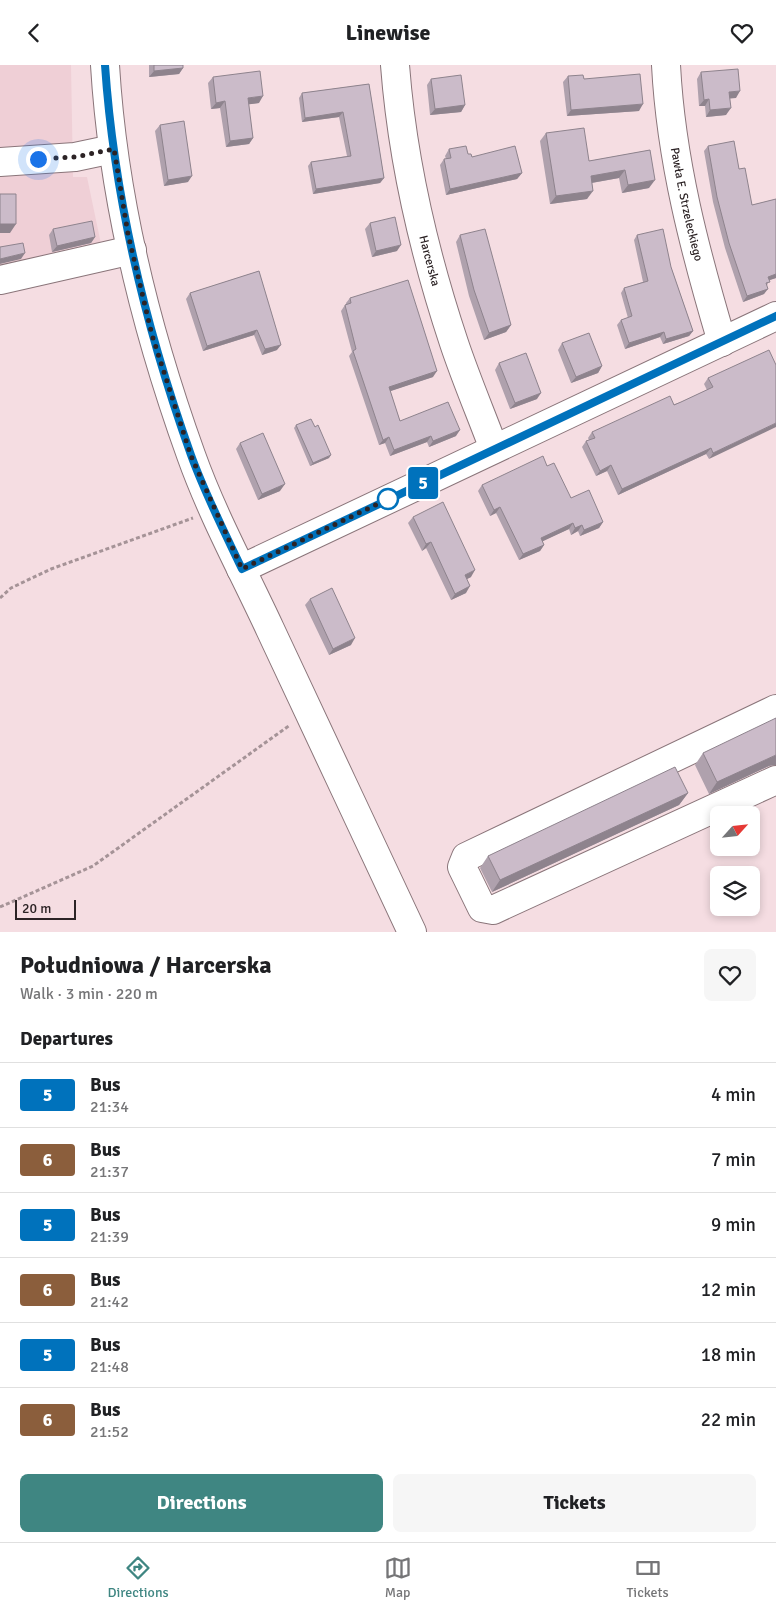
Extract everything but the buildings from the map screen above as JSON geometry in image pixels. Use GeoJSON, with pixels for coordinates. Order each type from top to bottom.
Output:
{"type":"FeatureCollection","features":[{"type":"Feature","properties":{"kind":"street"},"geometry":{"type":"LineString","coordinates":[[105,65],[114,149],[132,250],[152,335],[191,456],[214,510],[412,932]]}},
{"type":"Feature","properties":{"kind":"street","name":"Harcerska"},"geometry":{"type":"LineString","coordinates":[[395,65],[415,199],[434,281],[454,345],[494,449]]}},
{"type":"Feature","properties":{"kind":"street","name":"Pawła E. Strzeleckiego"},"geometry":{"type":"LineString","coordinates":[[666,65],[672,133],[681,190],[696,252],[722,342]]}},
{"type":"Feature","properties":{"kind":"street"},"geometry":{"type":"LineString","coordinates":[[0,162],[75,157],[114,149]]}},
{"type":"Feature","properties":{"kind":"street"},"geometry":{"type":"LineString","coordinates":[[0,280],[132,250]]}},
{"type":"Feature","properties":{"kind":"street"},"geometry":{"type":"LineString","coordinates":[[242,569],[776,316]]}},
{"type":"Feature","properties":{"kind":"street"},"geometry":{"type":"LineString","coordinates":[[776,709],[466,857],[462,867],[482,908],[493,911],[776,780]]}},
{"type":"Feature","properties":{"kind":"path"},"geometry":{"type":"LineString","coordinates":[[0,597],[51,569],[214,510]]}},
{"type":"Feature","properties":{"kind":"path"},"geometry":{"type":"LineString","coordinates":[[0,907],[93,866],[308,711]]}},
{"type":"Feature","properties":{"kind":"shaded area"},"geometry":{"type":"Polygon","coordinates":[[[0,65],[71,65],[73,177],[87,177],[101,244],[0,273],[0,65]]]}},
{"type":"Feature","properties":{"kind":"bus line","name":"5"},"geometry":{"type":"LineString","coordinates":[[105,65],[115,165],[128,234],[152,335],[191,456],[242,569],[776,316]]}},
{"type":"Feature","properties":{"kind":"route"},"geometry":{"type":"LineString","coordinates":[[38,159],[75,157],[114,149],[115,165],[128,234],[152,335],[191,456],[242,569],[388,499]]}}]}
